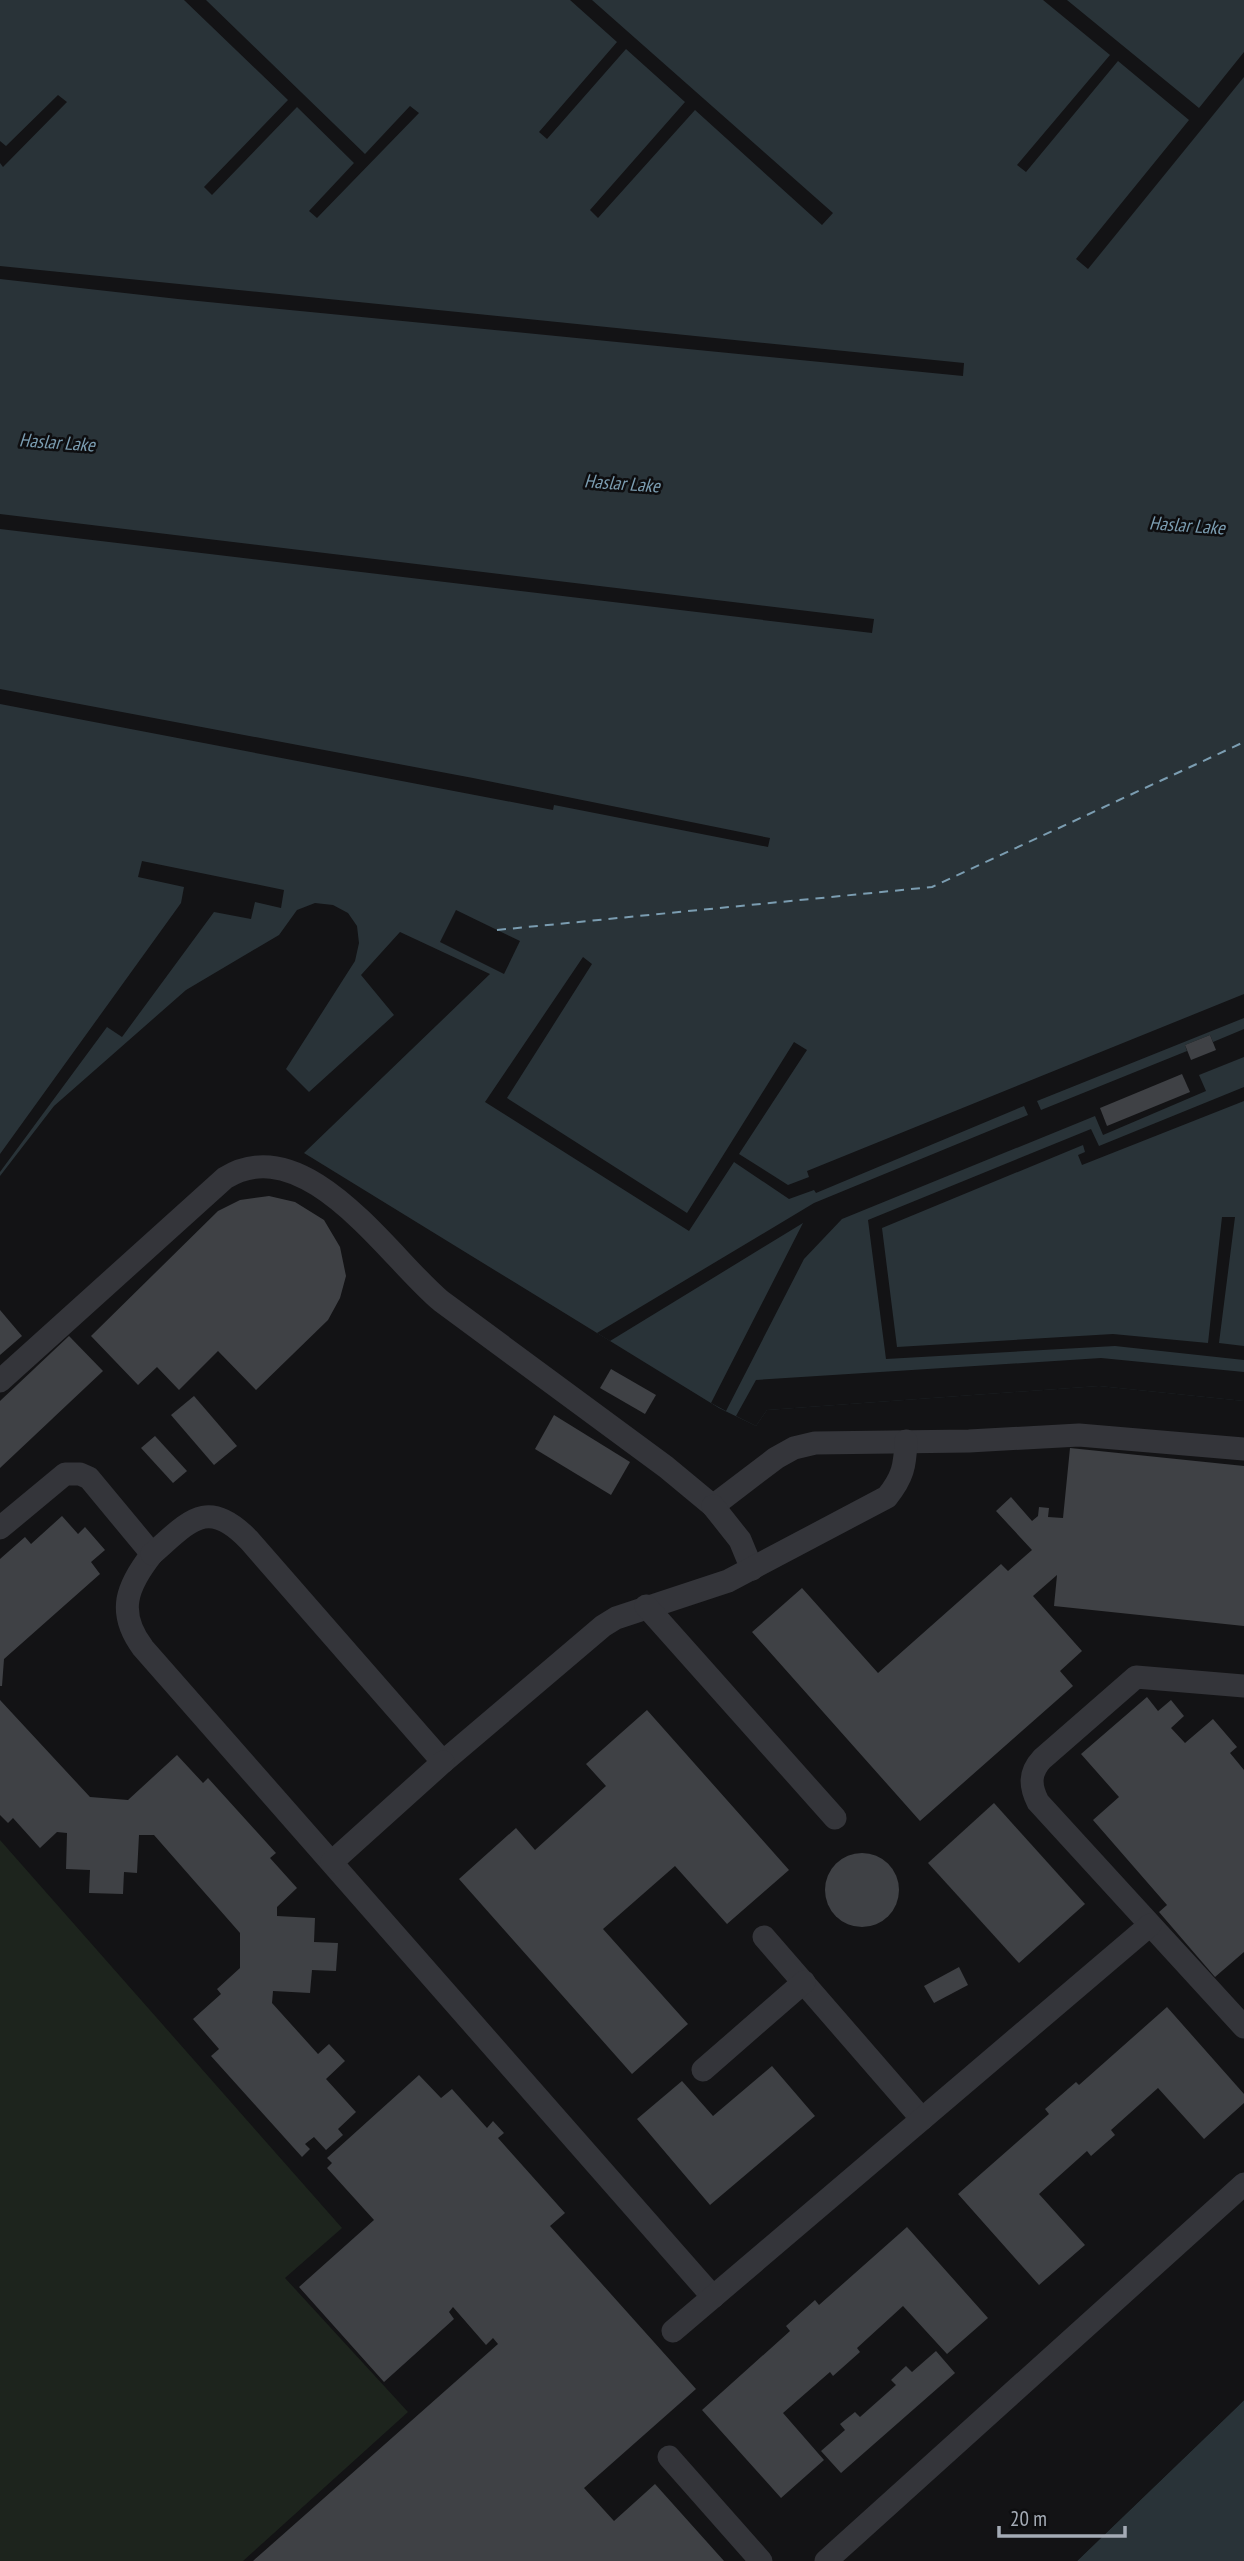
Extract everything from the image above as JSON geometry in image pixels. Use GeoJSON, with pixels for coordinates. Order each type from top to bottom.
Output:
{"type":"FeatureCollection","features":[{"type":"Feature","properties":{"kind":"lane"},"geometry":{"type":"LineString","coordinates":[[0,1381],[225,1178],[247,1168],[276,1168],[299,1176],[332,1195],[360,1217],[421,1284],[441,1301],[666,1467],[713,1506],[740,1540],[752,1569]]}},
{"type":"Feature","properties":{"kind":"lane"},"geometry":{"type":"LineString","coordinates":[[713,1506],[776,1458],[794,1448],[815,1443],[1079,1435],[1244,1449]]}},
{"type":"Feature","properties":{"kind":"lane"},"geometry":{"type":"LineString","coordinates":[[331,1862],[443,1762],[603,1626],[629,1611],[706,1589],[752,1569],[887,1497],[899,1483],[905,1466],[906,1441]]}},
{"type":"Feature","properties":{"kind":"lane"},"geometry":{"type":"LineString","coordinates":[[0,1528],[60,1476],[73,1472],[95,1484],[152,1554]]}},
{"type":"Feature","properties":{"kind":"lane"},"geometry":{"type":"LineString","coordinates":[[443,1762],[238,1528],[228,1521],[216,1518],[194,1519],[152,1554],[136,1576],[129,1592],[126,1610],[133,1633],[143,1648],[713,2297]]}},
{"type":"Feature","properties":{"kind":"lane"},"geometry":{"type":"LineString","coordinates":[[646,1606],[835,1818]]}},
{"type":"Feature","properties":{"kind":"lane"},"geometry":{"type":"LineString","coordinates":[[1244,1686],[1136,1677],[1034,1767],[1031,1783],[1038,1802],[1244,2027]]}},
{"type":"Feature","properties":{"kind":"lane"},"geometry":{"type":"LineString","coordinates":[[673,2331],[1150,1925]]}},
{"type":"Feature","properties":{"kind":"lane"},"geometry":{"type":"LineString","coordinates":[[764,1937],[922,2119]]}},
{"type":"Feature","properties":{"kind":"lane"},"geometry":{"type":"LineString","coordinates":[[703,2070],[804,1982]]}},
{"type":"Feature","properties":{"kind":"lane"},"geometry":{"type":"LineString","coordinates":[[826,2561],[1244,2184]]}},
{"type":"Feature","properties":{"kind":"lane"},"geometry":{"type":"LineString","coordinates":[[669,2457],[761,2561]]}},
{"type":"Feature","properties":{"kind":"shaded area"},"geometry":{"type":"Polygon","coordinates":[[[0,1840],[342,2228],[285,2278],[408,2412],[243,2561],[0,2561],[0,1840]]]}},
{"type":"Feature","properties":{"kind":"water","name":"Haslar Lake"},"geometry":{"type":"Polygon","coordinates":[[[0,0],[1244,0],[1244,1401],[1099,1386],[767,1410],[756,1426],[719,1408],[304,1153],[490,974],[400,932],[361,975],[394,1015],[309,1092],[286,1069],[355,961],[359,943],[357,926],[348,913],[333,905],[315,903],[297,910],[279,935],[186,990],[54,1106],[0,1176],[0,0]]]}},
{"type":"Feature","properties":{"kind":"water"},"geometry":{"type":"Polygon","coordinates":[[[1244,2400],[1244,2561],[1077,2561],[1236,2408],[1244,2400]]]}},
{"type":"Feature","properties":{"kind":"pier"},"geometry":{"type":"Polygon","coordinates":[[[184,0],[206,0],[365,154],[410,106],[419,113],[317,218],[309,211],[354,163],[297,107],[212,195],[204,187],[288,100],[184,0]]]}},
{"type":"Feature","properties":{"kind":"pier"},"geometry":{"type":"Polygon","coordinates":[[[570,0],[592,0],[833,213],[822,225],[695,110],[598,218],[590,210],[685,102],[626,49],[547,139],[539,132],[617,42],[570,0]]]}},
{"type":"Feature","properties":{"kind":"pier"},"geometry":{"type":"Polygon","coordinates":[[[1043,0],[1067,0],[1199,108],[1244,52],[1244,77],[1088,269],[1076,259],[1189,120],[1118,61],[1026,172],[1017,165],[1110,55],[1043,0]]]}},
{"type":"Feature","properties":{"kind":"pier"},"geometry":{"type":"Polygon","coordinates":[[[58,95],[67,102],[3,167],[0,163],[0,141],[6,146],[58,95]]]}},
{"type":"Feature","properties":{"kind":"pier"},"geometry":{"type":"Polygon","coordinates":[[[0,266],[964,363],[963,376],[0,279],[0,266]]]}},
{"type":"Feature","properties":{"kind":"pier"},"geometry":{"type":"Polygon","coordinates":[[[0,514],[874,619],[872,633],[0,529],[0,514]]]}},
{"type":"Feature","properties":{"kind":"pier"},"geometry":{"type":"Polygon","coordinates":[[[0,689],[473,778],[770,838],[768,847],[554,805],[553,810],[0,704],[0,689]]]}},
{"type":"Feature","properties":{"kind":"pier"},"geometry":{"type":"Polygon","coordinates":[[[142,861],[284,890],[281,908],[255,902],[251,919],[214,912],[122,1037],[107,1027],[0,1172],[0,1154],[181,903],[184,887],[138,877],[142,861]]]}},
{"type":"Feature","properties":{"kind":"pier"},"geometry":{"type":"Polygon","coordinates":[[[456,910],[520,941],[504,974],[440,942],[456,910]]]}},
{"type":"Feature","properties":{"kind":"pier"},"geometry":{"type":"Polygon","coordinates":[[[583,957],[592,964],[507,1098],[687,1213],[794,1042],[807,1050],[739,1154],[788,1185],[809,1177],[807,1171],[1244,994],[1244,1018],[1037,1101],[1041,1110],[1187,1051],[1185,1045],[1210,1035],[1213,1042],[1244,1029],[1244,1057],[1199,1075],[1206,1091],[1103,1135],[1095,1116],[842,1219],[804,1259],[726,1411],[711,1403],[803,1223],[610,1341],[597,1333],[814,1203],[1028,1115],[1024,1106],[816,1193],[814,1190],[789,1199],[734,1162],[689,1231],[485,1102],[583,957]]]}},
{"type":"Feature","properties":{"kind":"pier"},"geometry":{"type":"Polygon","coordinates":[[[1244,1087],[1244,1101],[1082,1165],[1078,1155],[1085,1152],[1083,1145],[882,1228],[897,1347],[1113,1334],[1208,1343],[1222,1217],[1235,1217],[1219,1343],[1244,1346],[1244,1360],[1115,1346],[886,1359],[868,1220],[1091,1129],[1099,1146],[1244,1087]]]}},
{"type":"Feature","properties":{"kind":"pier"},"geometry":{"type":"Polygon","coordinates":[[[1101,1358],[1244,1372],[1244,1401],[1099,1386],[767,1410],[756,1426],[736,1416],[756,1380],[1101,1358]]]}},
{"type":"Feature","properties":{"kind":"pier"},"geometry":{"type":"Polygon","coordinates":[[[1244,2397],[1236,2408],[1077,2561],[1073,2561],[1244,2397]]]}},
{"type":"Feature","properties":{"kind":"building"},"geometry":{"type":"Polygon","coordinates":[[[1210,1035],[1216,1050],[1191,1060],[1185,1045],[1210,1035]]]}},
{"type":"Feature","properties":{"kind":"building"},"geometry":{"type":"Polygon","coordinates":[[[1182,1074],[1190,1092],[1107,1126],[1100,1108],[1182,1074]]]}},
{"type":"Feature","properties":{"kind":"building"},"geometry":{"type":"Polygon","coordinates":[[[269,1196],[295,1202],[324,1220],[340,1247],[346,1276],[340,1298],[328,1320],[256,1390],[218,1351],[179,1390],[157,1367],[138,1385],[91,1336],[218,1211],[240,1200],[269,1196]]]}},
{"type":"Feature","properties":{"kind":"building"},"geometry":{"type":"Polygon","coordinates":[[[0,1310],[22,1336],[0,1355],[0,1310]]]}},
{"type":"Feature","properties":{"kind":"building"},"geometry":{"type":"Polygon","coordinates":[[[69,1336],[103,1371],[0,1468],[0,1401],[69,1336]]]}},
{"type":"Feature","properties":{"kind":"building"},"geometry":{"type":"Polygon","coordinates":[[[611,1369],[656,1395],[645,1414],[600,1388],[611,1369]]]}},
{"type":"Feature","properties":{"kind":"building"},"geometry":{"type":"Polygon","coordinates":[[[194,1396],[237,1446],[214,1465],[171,1415],[194,1396]]]}},
{"type":"Feature","properties":{"kind":"building"},"geometry":{"type":"Polygon","coordinates":[[[554,1415],[630,1462],[611,1495],[535,1449],[554,1415]]]}},
{"type":"Feature","properties":{"kind":"building"},"geometry":{"type":"Polygon","coordinates":[[[155,1436],[187,1471],[173,1483],[141,1448],[155,1436]]]}},
{"type":"Feature","properties":{"kind":"building"},"geometry":{"type":"Polygon","coordinates":[[[1070,1448],[1244,1466],[1244,1626],[1054,1606],[1057,1575],[1033,1596],[1082,1651],[1060,1671],[1073,1686],[920,1821],[752,1632],[802,1588],[878,1673],[1001,1564],[1008,1571],[1032,1550],[996,1511],[1011,1497],[1032,1521],[1038,1516],[1039,1507],[1049,1508],[1048,1517],[1063,1518],[1070,1448]]]}},
{"type":"Feature","properties":{"kind":"building"},"geometry":{"type":"Polygon","coordinates":[[[62,1516],[78,1534],[85,1527],[105,1550],[91,1562],[100,1574],[4,1659],[0,1686],[0,1559],[25,1537],[31,1544],[62,1516]]]}},
{"type":"Feature","properties":{"kind":"building"},"geometry":{"type":"Polygon","coordinates":[[[1147,1697],[1158,1711],[1171,1700],[1184,1716],[1171,1728],[1185,1743],[1213,1719],[1237,1747],[1230,1753],[1244,1770],[1244,1952],[1215,1977],[1159,1912],[1167,1905],[1093,1820],[1119,1797],[1081,1754],[1147,1697]]]}},
{"type":"Feature","properties":{"kind":"building"},"geometry":{"type":"Polygon","coordinates":[[[0,1700],[90,1797],[128,1800],[177,1755],[203,1783],[208,1778],[276,1853],[270,1858],[297,1888],[277,1907],[277,1916],[315,1918],[314,1942],[338,1943],[336,1971],[312,1970],[310,1993],[273,1991],[272,2003],[318,2054],[329,2044],[345,2061],[326,2079],[356,2112],[338,2129],[343,2135],[326,2150],[314,2137],[305,2144],[310,2149],[302,2157],[211,2056],[219,2049],[193,2019],[221,1994],[217,1989],[240,1968],[240,1933],[154,1835],[139,1835],[137,1873],[124,1872],[123,1894],[89,1893],[90,1870],[66,1869],[67,1833],[57,1832],[40,1848],[13,1818],[8,1823],[0,1815],[0,1700]]]}},
{"type":"Feature","properties":{"kind":"building"},"geometry":{"type":"Polygon","coordinates":[[[647,1710],[789,1870],[727,1924],[675,1866],[603,1929],[688,2024],[632,2074],[459,1879],[516,1828],[535,1850],[606,1786],[586,1764],[647,1710]]]}},
{"type":"Feature","properties":{"kind":"building"},"geometry":{"type":"Polygon","coordinates":[[[994,1803],[1085,1904],[1019,1963],[928,1863],[994,1803]]]}},
{"type":"Feature","properties":{"kind":"building"},"geometry":{"type":"Polygon","coordinates":[[[862,1853],[883,1859],[893,1869],[899,1890],[893,1911],[883,1921],[862,1927],[841,1921],[831,1911],[825,1890],[831,1869],[841,1859],[862,1853]]]}},
{"type":"Feature","properties":{"kind":"building"},"geometry":{"type":"Polygon","coordinates":[[[959,1967],[968,1985],[934,2003],[924,1986],[959,1967]]]}},
{"type":"Feature","properties":{"kind":"building"},"geometry":{"type":"Polygon","coordinates":[[[1167,2007],[1244,2094],[1244,2103],[1204,2139],[1158,2088],[1111,2130],[1115,2135],[1091,2156],[1087,2151],[1039,2194],[1085,2245],[1039,2285],[958,2194],[1049,2114],[1045,2109],[1076,2082],[1079,2085],[1167,2007]]]}},
{"type":"Feature","properties":{"kind":"building"},"geometry":{"type":"Polygon","coordinates":[[[772,2066],[815,2116],[710,2205],[637,2119],[682,2081],[713,2116],[772,2066]]]}},
{"type":"Feature","properties":{"kind":"building"},"geometry":{"type":"Polygon","coordinates":[[[419,2075],[441,2098],[452,2089],[487,2128],[493,2121],[504,2133],[498,2138],[565,2213],[550,2226],[696,2389],[584,2488],[614,2521],[655,2484],[724,2561],[253,2561],[498,2344],[493,2338],[486,2345],[453,2307],[449,2312],[454,2319],[384,2382],[299,2287],[374,2220],[327,2168],[332,2163],[327,2158],[419,2075]]]}},
{"type":"Feature","properties":{"kind":"building"},"geometry":{"type":"Polygon","coordinates":[[[907,2227],[988,2318],[947,2354],[903,2306],[857,2348],[860,2352],[833,2376],[830,2372],[783,2413],[824,2460],[781,2498],[702,2410],[790,2331],[786,2326],[815,2300],[819,2305],[907,2227]]]}},
{"type":"Feature","properties":{"kind":"building"},"geometry":{"type":"Polygon","coordinates":[[[936,2351],[955,2373],[841,2473],[821,2451],[845,2430],[840,2424],[855,2412],[860,2417],[896,2385],[891,2380],[906,2366],[912,2372],[936,2351]]]}},
{"type":"Feature","properties":{"kind":"ferry route"},"geometry":{"type":"LineString","coordinates":[[497,930],[932,887],[1244,742]]}}]}
